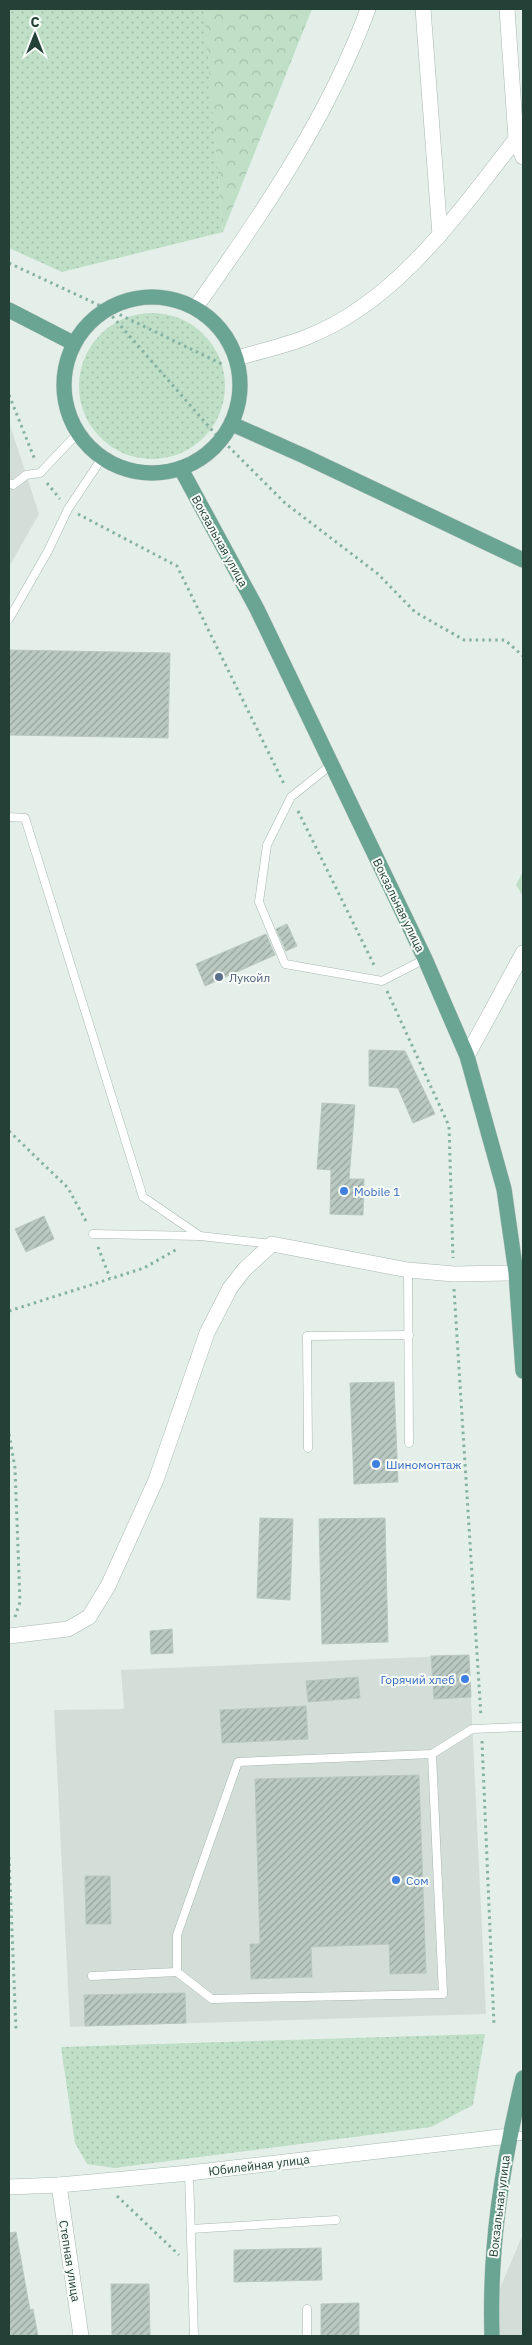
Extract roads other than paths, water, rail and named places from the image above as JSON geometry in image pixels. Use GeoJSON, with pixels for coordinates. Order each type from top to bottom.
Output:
{"type":"FeatureCollection","features":[{"type":"Feature","properties":{"kind":"main road"},"geometry":{"type":"LineString","coordinates":[[153,296],[196,307],[218,324],[232,362],[240,399],[232,424],[218,437],[203,458],[181,469],[160,473],[130,470],[102,458],[78,433],[68,414],[63,380],[73,344],[105,308],[118,303],[153,296]]}},
{"type":"Feature","properties":{"kind":"main road"},"geometry":{"type":"LineString","coordinates":[[9,310],[73,344]]}},
{"type":"Feature","properties":{"kind":"main road"},"geometry":{"type":"LineString","coordinates":[[232,424],[523,560]]}},
{"type":"Feature","properties":{"kind":"main road","name":"Вокзальная улица"},"geometry":{"type":"LineString","coordinates":[[181,469],[257,609],[425,959],[467,1056],[504,1189],[516,1273],[523,1371]]}},
{"type":"Feature","properties":{"kind":"main road","name":"Вокзальная улица"},"geometry":{"type":"LineString","coordinates":[[492,2336],[493,2246],[500,2185],[516,2136],[523,2078]]}},
{"type":"Feature","properties":{"kind":"street"},"geometry":{"type":"LineString","coordinates":[[196,307],[243,242],[302,146],[331,93],[368,9]]}},
{"type":"Feature","properties":{"kind":"street"},"geometry":{"type":"LineString","coordinates":[[422,9],[440,235]]}},
{"type":"Feature","properties":{"kind":"street"},"geometry":{"type":"LineString","coordinates":[[507,9],[516,139],[523,157]]}},
{"type":"Feature","properties":{"kind":"street"},"geometry":{"type":"LineString","coordinates":[[232,362],[307,337],[348,316],[388,286],[440,235],[516,139]]}},
{"type":"Feature","properties":{"kind":"street"},"geometry":{"type":"LineString","coordinates":[[467,1056],[523,953]]}},
{"type":"Feature","properties":{"kind":"street"},"geometry":{"type":"LineString","coordinates":[[10,1631],[68,1629],[89,1617],[108,1586],[156,1480],[207,1333],[235,1282],[244,1270],[272,1244],[408,1270],[454,1274],[516,1273]]}},
{"type":"Feature","properties":{"kind":"street","name":"Юбилейная улица"},"geometry":{"type":"LineString","coordinates":[[9,2187],[58,2185],[189,2173],[516,2136]]}},
{"type":"Feature","properties":{"kind":"street","name":"Степная улица"},"geometry":{"type":"LineString","coordinates":[[58,2185],[81,2336]]}},
{"type":"Feature","properties":{"kind":"lane"},"geometry":{"type":"LineString","coordinates":[[9,493],[11,484],[26,475],[40,473],[78,433]]}},
{"type":"Feature","properties":{"kind":"lane"},"geometry":{"type":"LineString","coordinates":[[9,619],[48,551],[68,509],[102,458]]}},
{"type":"Feature","properties":{"kind":"lane"},"geometry":{"type":"LineString","coordinates":[[331,765],[291,797],[267,844],[259,902],[285,964],[382,981],[425,959]]}},
{"type":"Feature","properties":{"kind":"lane"},"geometry":{"type":"LineString","coordinates":[[9,818],[25,818],[143,1197],[200,1236]]}},
{"type":"Feature","properties":{"kind":"lane"},"geometry":{"type":"LineString","coordinates":[[94,1234],[200,1236],[272,1244]]}},
{"type":"Feature","properties":{"kind":"lane"},"geometry":{"type":"LineString","coordinates":[[408,1270],[409,1442]]}},
{"type":"Feature","properties":{"kind":"lane"},"geometry":{"type":"LineString","coordinates":[[308,1448],[307,1336],[409,1335]]}},
{"type":"Feature","properties":{"kind":"lane"},"geometry":{"type":"LineString","coordinates":[[177,1972],[177,1935],[238,1762],[432,1754],[472,1729],[523,1727]]}},
{"type":"Feature","properties":{"kind":"lane"},"geometry":{"type":"LineString","coordinates":[[92,1976],[177,1972],[212,1999],[443,1994],[432,1754]]}},
{"type":"Feature","properties":{"kind":"lane"},"geometry":{"type":"LineString","coordinates":[[189,2173],[194,2336]]}},
{"type":"Feature","properties":{"kind":"lane"},"geometry":{"type":"LineString","coordinates":[[191,2229],[336,2220]]}},
{"type":"Feature","properties":{"kind":"lane"},"geometry":{"type":"LineString","coordinates":[[307,2309],[307,2336]]}},
{"type":"Feature","properties":{"kind":"place","name":"Лукойл"},"geometry":{"type":"Point","coordinates":[219,977]}},
{"type":"Feature","properties":{"kind":"place","name":"Mobile 1"},"geometry":{"type":"Point","coordinates":[344,1191]}},
{"type":"Feature","properties":{"kind":"place","name":"Шиномонтаж"},"geometry":{"type":"Point","coordinates":[376,1464]}},
{"type":"Feature","properties":{"kind":"place","name":"Горячий хлеб"},"geometry":{"type":"Point","coordinates":[465,1679]}},
{"type":"Feature","properties":{"kind":"place","name":"Сом"},"geometry":{"type":"Point","coordinates":[396,1880]}}]}
